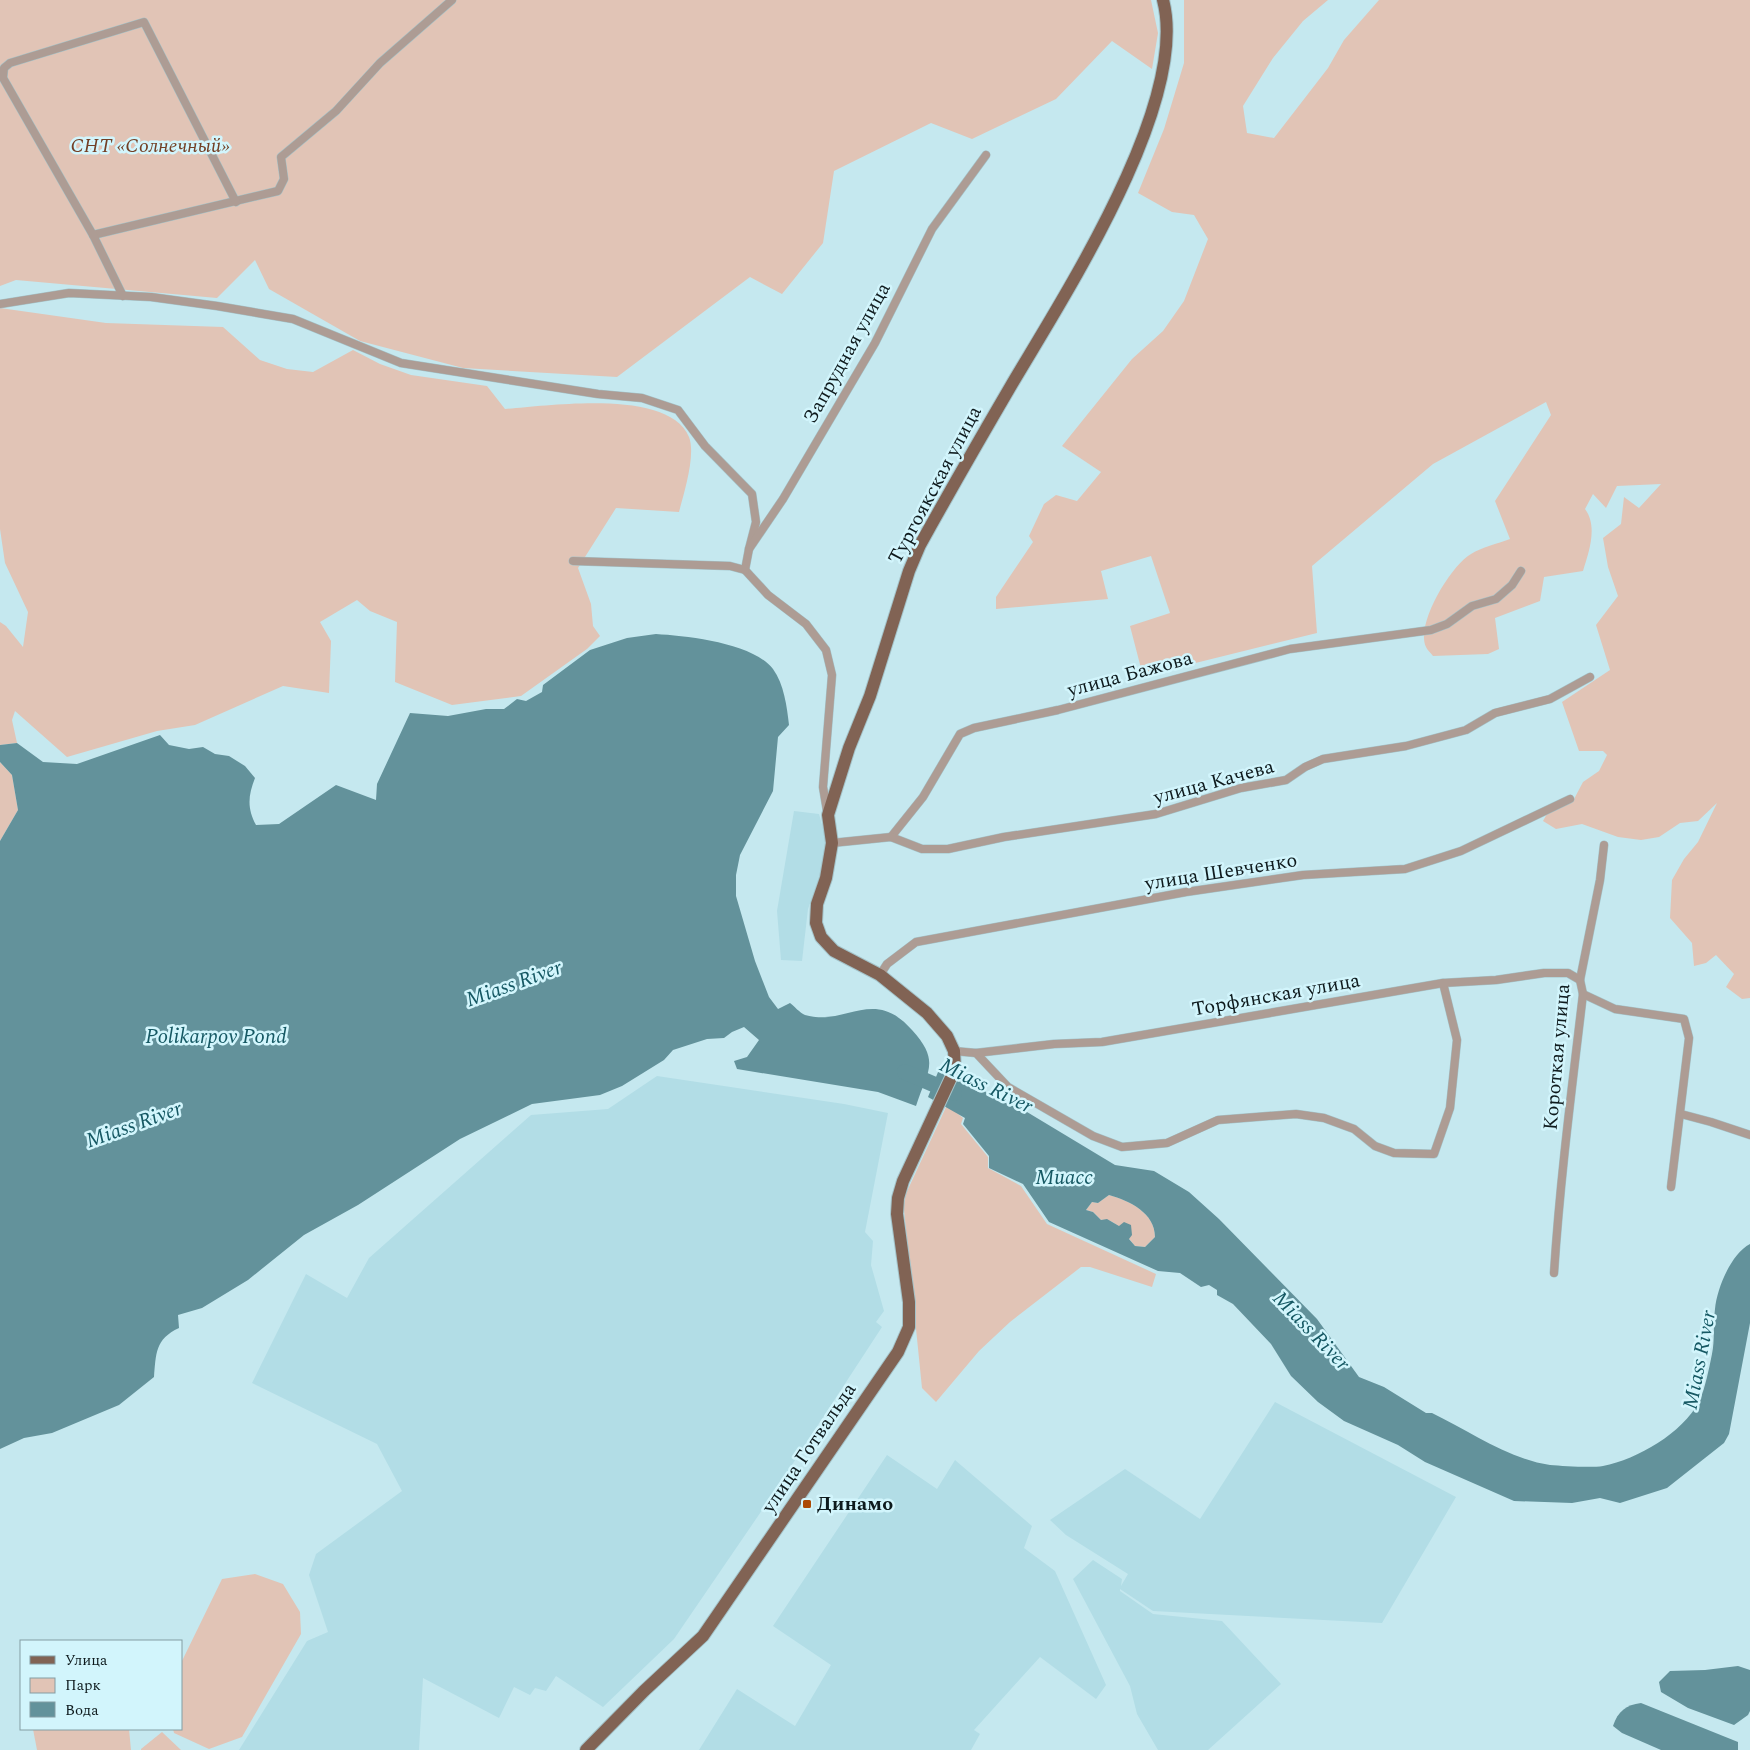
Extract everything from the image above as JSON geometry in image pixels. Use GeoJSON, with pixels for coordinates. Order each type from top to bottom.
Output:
{"type":"FeatureCollection","features":[{"type":"Feature","properties":{"kind":"main road","name":"Тургоякская улица"},"geometry":{"type":"LineString","coordinates":[[956,1069],[954,1052],[946,1036],[927,1014],[880,975],[834,951],[821,937],[816,923],[817,904],[826,878],[832,844],[828,815],[850,748],[870,696],[909,571],[920,545],[1081,267],[1127,176],[1159,84],[1167,17],[1163,0]]}},
{"type":"Feature","properties":{"kind":"main road","name":"улица Готвальда"},"geometry":{"type":"LineString","coordinates":[[586,1750],[644,1691],[703,1636],[898,1352],[909,1327],[909,1302],[897,1214],[898,1198],[934,1114],[956,1069]]}},
{"type":"Feature","properties":{"kind":"street"},"geometry":{"type":"LineString","coordinates":[[93,235],[278,192],[284,179],[281,157],[336,111],[380,63],[452,0]]}},
{"type":"Feature","properties":{"kind":"street"},"geometry":{"type":"LineString","coordinates":[[123,296],[93,235],[3,78],[4,68],[10,63],[144,22],[236,202]]}},
{"type":"Feature","properties":{"kind":"street","name":"Запрудная улица"},"geometry":{"type":"LineString","coordinates":[[745,570],[750,549],[783,499],[875,343],[932,229],[986,155]]}},
{"type":"Feature","properties":{"kind":"street"},"geometry":{"type":"LineString","coordinates":[[0,304],[69,293],[123,296],[217,306],[293,319],[401,363],[589,392],[642,398],[678,410],[705,446],[752,494],[756,522],[750,549]]}},
{"type":"Feature","properties":{"kind":"street"},"geometry":{"type":"LineString","coordinates":[[573,561],[730,566],[745,570],[768,594],[806,624],[826,650],[832,675],[823,787],[828,815]]}},
{"type":"Feature","properties":{"kind":"street","name":"улица Бажова"},"geometry":{"type":"LineString","coordinates":[[891,837],[923,797],[960,734],[974,728],[1058,710],[1290,649],[1431,630],[1447,624],[1467,612],[1472,606],[1496,599],[1512,585],[1521,571]]}},
{"type":"Feature","properties":{"kind":"street","name":"улица Качева"},"geometry":{"type":"LineString","coordinates":[[832,844],[891,837],[922,849],[948,849],[1004,837],[1156,814],[1241,788],[1286,780],[1305,767],[1322,759],[1406,746],[1466,730],[1495,713],[1550,699],[1590,677]]}},
{"type":"Feature","properties":{"kind":"street","name":"улица Шевченко"},"geometry":{"type":"LineString","coordinates":[[880,975],[887,964],[916,942],[1196,890],[1304,875],[1405,870],[1461,851],[1570,799]]}},
{"type":"Feature","properties":{"kind":"street","name":"Короткая улица"},"geometry":{"type":"LineString","coordinates":[[1554,1273],[1560,1178],[1570,1114],[1583,994],[1580,980],[1600,880],[1604,845]]}},
{"type":"Feature","properties":{"kind":"street","name":"Торфянская улица"},"geometry":{"type":"LineString","coordinates":[[954,1052],[976,1053],[1054,1044],[1102,1042],[1443,983],[1496,980],[1544,973],[1568,973],[1580,980]]}},
{"type":"Feature","properties":{"kind":"street"},"geometry":{"type":"LineString","coordinates":[[976,1053],[1008,1087],[1093,1136],[1122,1147],[1167,1143],[1218,1120],[1296,1114],[1324,1118],[1354,1129],[1375,1146],[1394,1153],[1434,1154],[1450,1108],[1457,1040],[1443,983]]}},
{"type":"Feature","properties":{"kind":"street"},"geometry":{"type":"LineString","coordinates":[[1583,994],[1615,1008],[1684,1018],[1689,1038],[1671,1187]]}},
{"type":"Feature","properties":{"kind":"street"},"geometry":{"type":"LineString","coordinates":[[1681,1114],[1750,1135]]}},
{"type":"Feature","properties":{"kind":"shaded area"},"geometry":{"type":"Polygon","coordinates":[[[794,811],[819,814],[827,842],[823,867],[808,909],[802,961],[781,960],[777,911],[794,811]]]}},
{"type":"Feature","properties":{"kind":"shaded area"},"geometry":{"type":"Polygon","coordinates":[[[657,1076],[844,1104],[888,1113],[865,1232],[873,1241],[871,1265],[884,1311],[876,1322],[882,1327],[769,1500],[674,1639],[603,1707],[556,1676],[546,1691],[535,1688],[530,1695],[514,1687],[499,1718],[423,1678],[419,1750],[239,1750],[307,1641],[328,1632],[309,1575],[316,1554],[402,1491],[377,1444],[252,1383],[306,1274],[347,1298],[369,1258],[531,1115],[608,1109],[657,1076]]]}},
{"type":"Feature","properties":{"kind":"shaded area"},"geometry":{"type":"Polygon","coordinates":[[[1275,1402],[1456,1497],[1382,1623],[1153,1611],[1120,1589],[1120,1591],[1153,1614],[1222,1621],[1281,1684],[1208,1750],[1158,1750],[1137,1714],[1130,1686],[1073,1579],[1093,1560],[1122,1579],[1121,1586],[1128,1574],[1066,1535],[1050,1520],[1125,1469],[1200,1519],[1275,1402]]]}},
{"type":"Feature","properties":{"kind":"shaded area"},"geometry":{"type":"Polygon","coordinates":[[[887,1455],[937,1489],[955,1460],[1032,1526],[1024,1548],[1055,1571],[1106,1685],[1096,1699],[1040,1657],[974,1730],[980,1734],[971,1750],[699,1750],[737,1689],[795,1726],[831,1665],[773,1626],[887,1455]]]}},
{"type":"Feature","properties":{"kind":"green space","name":"СНТ «Солнечный»"},"geometry":{"type":"Polygon","coordinates":[[[0,0],[1151,0],[1158,33],[1152,69],[1112,41],[1056,99],[972,139],[931,123],[834,171],[823,243],[782,294],[750,277],[617,377],[463,368],[360,341],[269,289],[255,260],[217,298],[16,280],[0,286],[0,0]]]}},
{"type":"Feature","properties":{"kind":"green space"},"geometry":{"type":"Polygon","coordinates":[[[1184,0],[1328,0],[1303,21],[1273,58],[1243,106],[1247,133],[1274,138],[1328,68],[1344,40],[1379,0],[1750,0],[1750,998],[1742,999],[1726,987],[1734,974],[1716,955],[1706,963],[1694,966],[1692,943],[1670,918],[1672,880],[1684,859],[1698,842],[1717,803],[1698,821],[1680,823],[1659,837],[1641,840],[1618,837],[1582,824],[1556,829],[1543,821],[1548,812],[1573,801],[1583,782],[1599,771],[1607,755],[1603,751],[1579,751],[1562,702],[1610,670],[1596,625],[1618,596],[1608,567],[1603,538],[1621,524],[1624,497],[1639,508],[1661,484],[1617,486],[1606,508],[1593,494],[1585,509],[1589,516],[1592,531],[1590,548],[1583,571],[1544,577],[1540,601],[1495,618],[1499,649],[1488,654],[1433,656],[1426,647],[1424,637],[1430,611],[1445,582],[1454,570],[1471,554],[1485,547],[1510,539],[1495,501],[1551,415],[1546,402],[1433,464],[1312,566],[1317,633],[1143,676],[1130,626],[1170,613],[1151,556],[1101,571],[1108,599],[996,609],[996,597],[1033,542],[1029,536],[1044,504],[1056,495],[1077,501],[1101,472],[1062,446],[1132,359],[1163,331],[1184,301],[1208,239],[1194,215],[1172,212],[1138,193],[1164,129],[1184,63],[1184,0]]]}},
{"type":"Feature","properties":{"kind":"green space"},"geometry":{"type":"Polygon","coordinates":[[[0,308],[106,323],[223,327],[260,360],[287,369],[313,372],[353,350],[380,364],[411,375],[487,386],[505,409],[549,405],[606,404],[633,406],[658,412],[677,422],[689,437],[691,445],[690,464],[679,512],[616,508],[578,568],[591,604],[593,626],[600,636],[587,649],[521,696],[452,705],[395,682],[397,622],[370,611],[357,600],[320,622],[331,641],[329,693],[283,686],[195,725],[157,731],[67,757],[15,711],[12,720],[17,743],[0,745],[0,622],[6,626],[23,647],[28,612],[5,563],[0,529],[0,308]]]}},
{"type":"Feature","properties":{"kind":"green space"},"geometry":{"type":"Polygon","coordinates":[[[0,762],[12,775],[18,810],[0,841],[0,762]]]}},
{"type":"Feature","properties":{"kind":"green space"},"geometry":{"type":"Polygon","coordinates":[[[947,1105],[963,1118],[961,1124],[988,1157],[988,1168],[1021,1186],[1047,1224],[1156,1274],[1152,1287],[1090,1267],[1081,1267],[1010,1322],[979,1351],[936,1402],[922,1388],[903,1200],[947,1105]]]}},
{"type":"Feature","properties":{"kind":"green space"},"geometry":{"type":"Polygon","coordinates":[[[1109,1195],[1140,1209],[1151,1221],[1155,1237],[1145,1247],[1135,1246],[1125,1233],[1112,1222],[1101,1220],[1093,1212],[1086,1210],[1092,1202],[1098,1203],[1109,1195]]]}},
{"type":"Feature","properties":{"kind":"green space"},"geometry":{"type":"Polygon","coordinates":[[[255,1574],[283,1584],[300,1612],[301,1634],[242,1737],[209,1749],[174,1733],[173,1730],[182,1730],[182,1661],[222,1579],[255,1574]]]}},
{"type":"Feature","properties":{"kind":"green space"},"geometry":{"type":"Polygon","coordinates":[[[33,1730],[129,1730],[131,1750],[37,1750],[33,1730]]]}},
{"type":"Feature","properties":{"kind":"green space"},"geometry":{"type":"Polygon","coordinates":[[[162,1732],[181,1750],[141,1750],[141,1749],[162,1732]]]}},
{"type":"Feature","properties":{"kind":"water","name":"Polikarpov Pond"},"geometry":{"type":"Polygon","coordinates":[[[656,634],[702,639],[736,647],[764,660],[777,675],[784,696],[789,725],[778,737],[773,791],[740,855],[736,875],[736,896],[755,961],[769,997],[778,1009],[790,1003],[805,1015],[820,1017],[872,1009],[885,1011],[898,1017],[921,1041],[929,1059],[927,1075],[916,1106],[878,1092],[737,1069],[734,1061],[747,1057],[759,1040],[744,1027],[724,1038],[707,1039],[673,1050],[664,1060],[622,1086],[600,1095],[532,1104],[460,1139],[358,1205],[304,1235],[248,1280],[202,1308],[178,1315],[179,1328],[165,1337],[158,1348],[154,1377],[119,1405],[52,1433],[24,1438],[0,1449],[0,841],[18,810],[12,775],[0,762],[0,745],[17,743],[43,762],[77,764],[160,735],[169,745],[189,749],[203,747],[215,754],[229,756],[245,766],[255,778],[251,791],[250,807],[256,825],[279,824],[336,785],[376,800],[377,784],[410,713],[448,716],[486,709],[504,709],[517,699],[526,701],[542,692],[543,685],[590,650],[627,638],[656,634]]]}},
{"type":"Feature","properties":{"kind":"water","name":"Миасс"},"geometry":{"type":"Polygon","coordinates":[[[940,1067],[976,1091],[985,1091],[989,1096],[1027,1112],[1115,1165],[1154,1171],[1189,1192],[1219,1219],[1317,1319],[1359,1377],[1384,1387],[1426,1413],[1432,1413],[1504,1451],[1550,1465],[1591,1467],[1616,1463],[1658,1443],[1682,1424],[1699,1402],[1705,1385],[1713,1349],[1716,1301],[1722,1282],[1731,1263],[1750,1244],[1750,1323],[1729,1434],[1724,1443],[1667,1488],[1620,1503],[1600,1498],[1572,1503],[1514,1501],[1425,1462],[1398,1445],[1344,1421],[1318,1402],[1291,1376],[1271,1344],[1233,1304],[1217,1295],[1217,1290],[1209,1285],[1201,1287],[1180,1273],[1158,1271],[1049,1222],[1023,1184],[989,1168],[989,1156],[963,1124],[965,1118],[928,1097],[940,1067]],[[1109,1195],[1098,1203],[1092,1202],[1086,1210],[1093,1212],[1101,1220],[1107,1219],[1119,1226],[1124,1222],[1131,1225],[1132,1235],[1129,1239],[1135,1246],[1145,1247],[1155,1237],[1151,1221],[1140,1209],[1109,1195]]]}},
{"type":"Feature","properties":{"kind":"water"},"geometry":{"type":"Polygon","coordinates":[[[1738,1666],[1750,1670],[1750,1711],[1748,1715],[1734,1725],[1688,1708],[1661,1692],[1659,1682],[1670,1671],[1705,1670],[1738,1666]]]}},
{"type":"Feature","properties":{"kind":"water"},"geometry":{"type":"Polygon","coordinates":[[[1641,1703],[1738,1742],[1738,1750],[1661,1750],[1622,1733],[1613,1726],[1617,1716],[1623,1710],[1631,1705],[1641,1703]]]}},
{"type":"Feature","properties":{"kind":"waterway","name":"Miass River"},"geometry":{"type":"LineString","coordinates":[[905,1072],[954,1093]]}},
{"type":"Feature","properties":{"kind":"place","name":"Динамо"},"geometry":{"type":"Point","coordinates":[807,1504]}}]}
